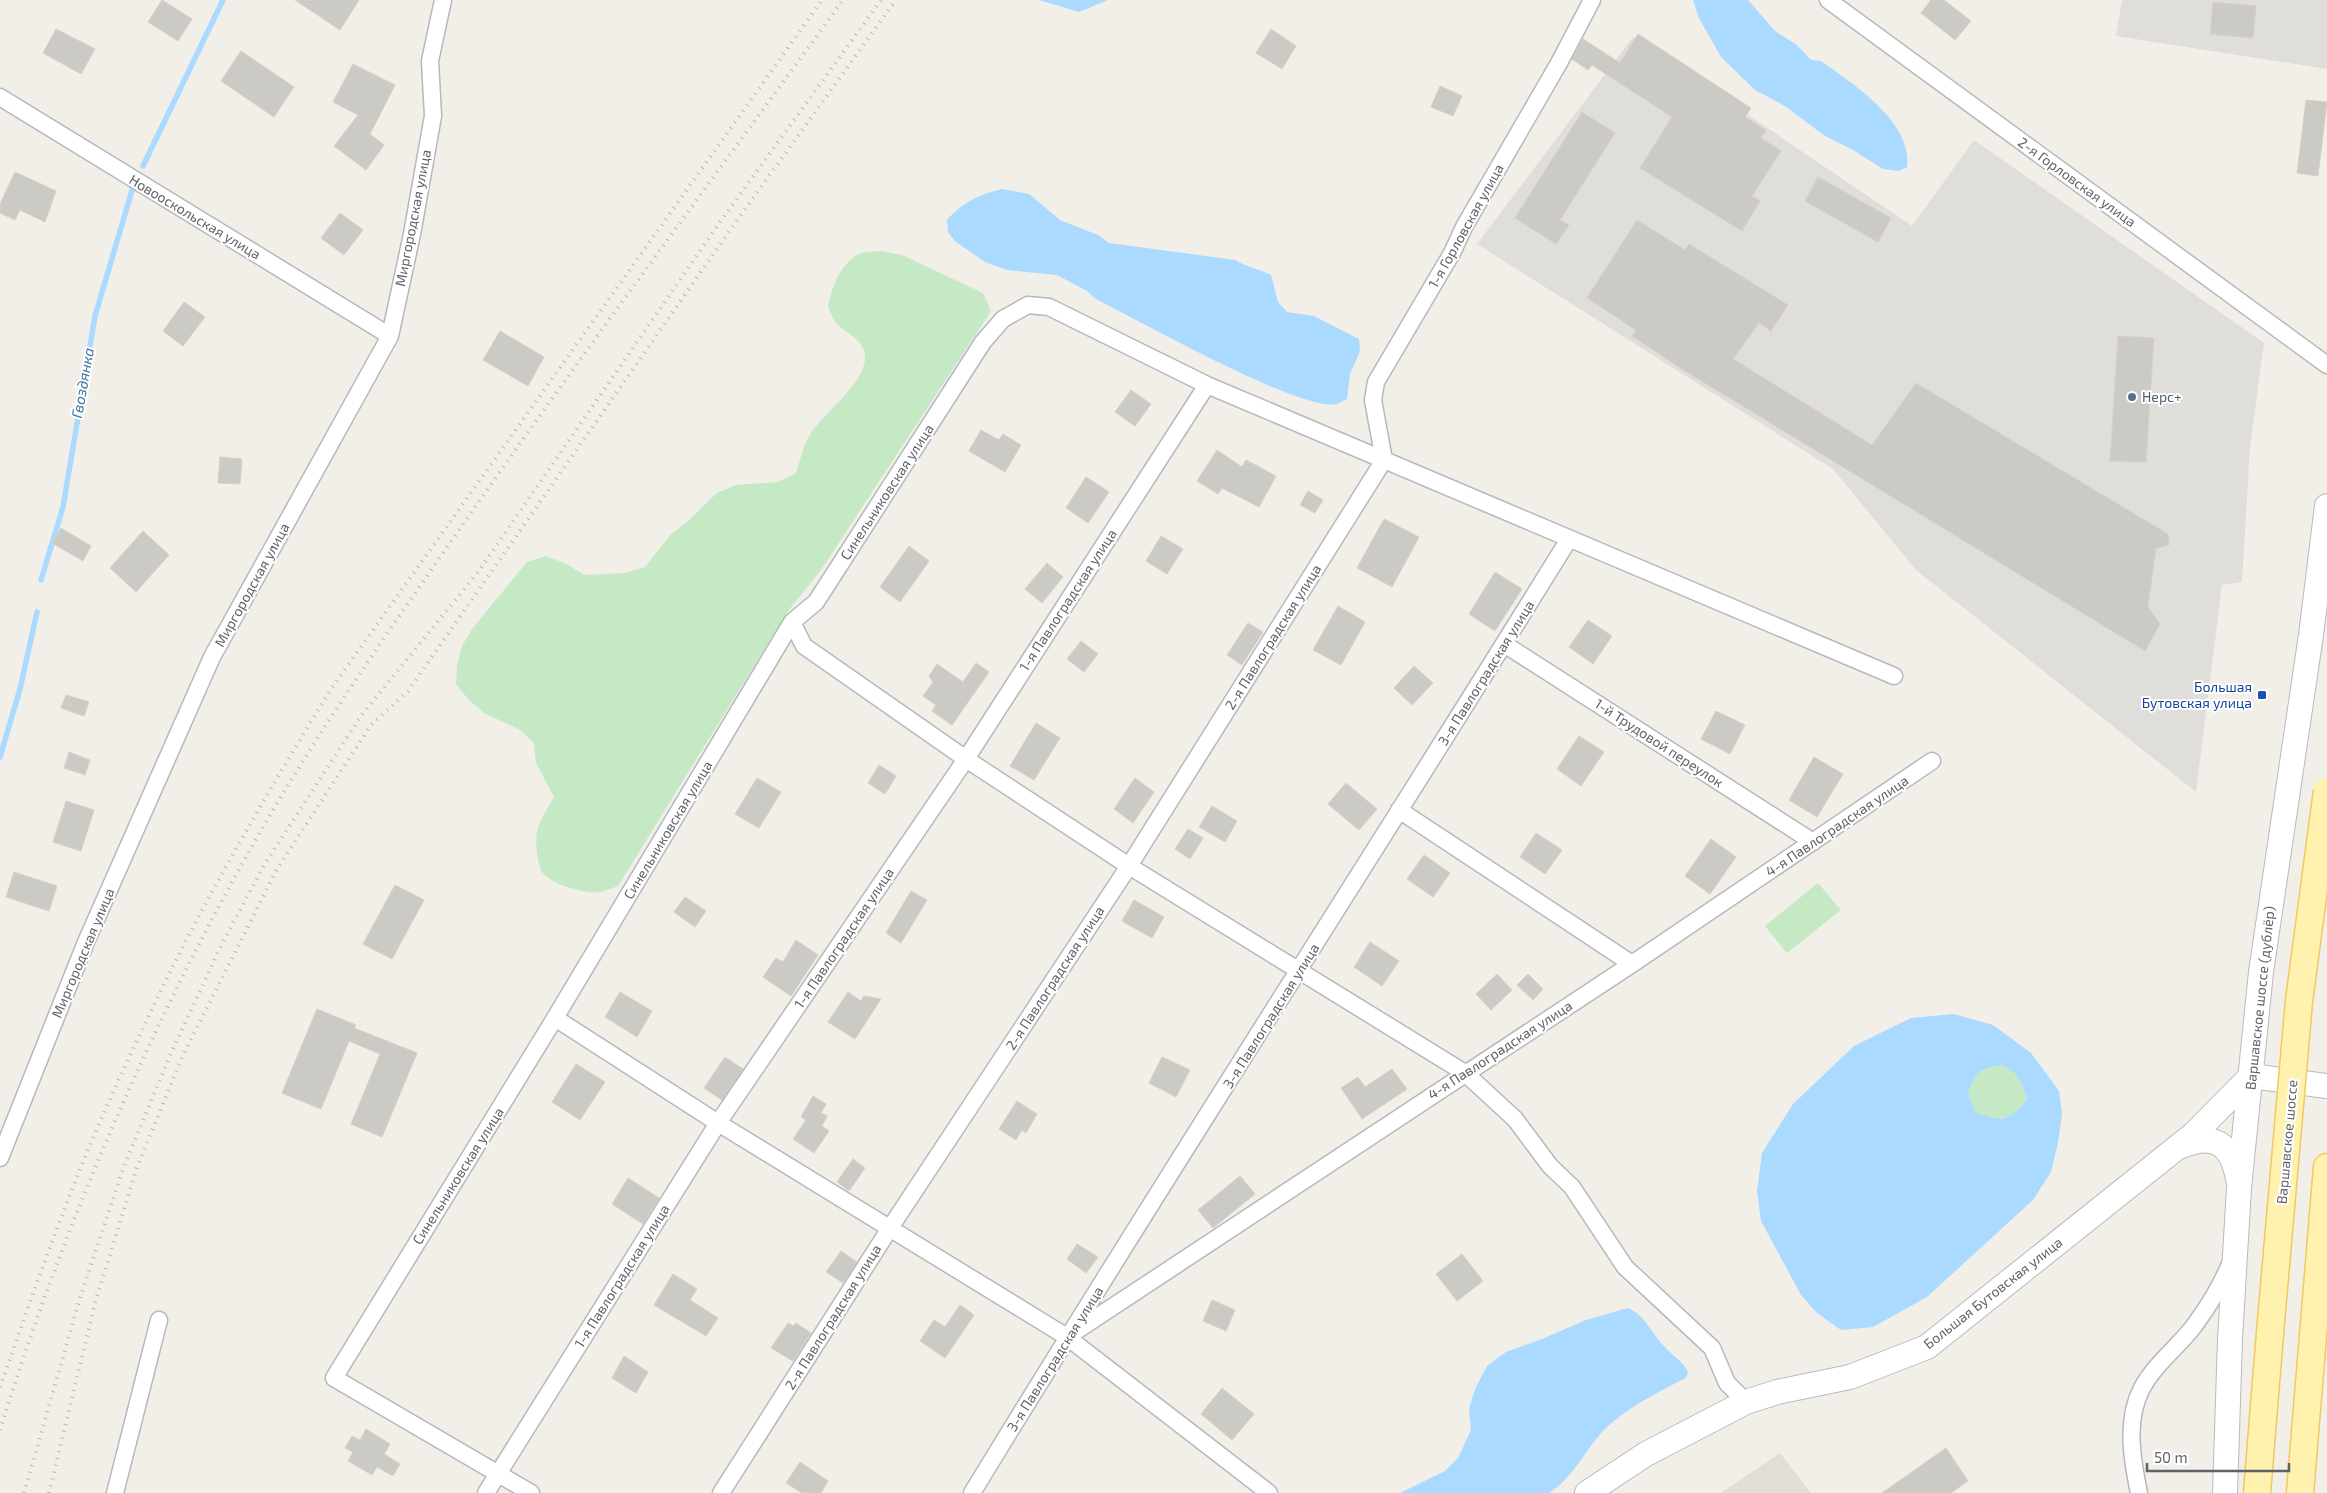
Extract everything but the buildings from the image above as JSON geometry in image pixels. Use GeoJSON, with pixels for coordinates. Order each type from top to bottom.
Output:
{"type":"FeatureCollection","features":[{"type":"Feature","properties":{"kind":"main road","name":"Варшавское шоссе (дублёр)"},"geometry":{"type":"LineString","coordinates":[[2225,1493],[2230,1339],[2239,1188],[2261,972],[2327,506]]}},
{"type":"Feature","properties":{"kind":"main road","name":"Варшавское шоссе"},"geometry":{"type":"LineString","coordinates":[[2257,1493],[2299,1001],[2327,792]]}},
{"type":"Feature","properties":{"kind":"main road"},"geometry":{"type":"LineString","coordinates":[[2251,1076],[2327,1073]]}},
{"type":"Feature","properties":{"kind":"main road"},"geometry":{"type":"LineString","coordinates":[[2251,1076],[2327,1086]]}},
{"type":"Feature","properties":{"kind":"main road","name":"Большая Бутовская улица"},"geometry":{"type":"LineString","coordinates":[[1587,1493],[1646,1454],[1746,1402],[1777,1392],[1850,1377],[1926,1347],[2178,1147],[2251,1076]]}},
{"type":"Feature","properties":{"kind":"main road"},"geometry":{"type":"LineString","coordinates":[[2178,1147],[2196,1140],[2211,1140],[2226,1148],[2235,1164],[2239,1188]]}},
{"type":"Feature","properties":{"kind":"main road"},"geometry":{"type":"LineString","coordinates":[[2300,1493],[2327,1167]]}},
{"type":"Feature","properties":{"kind":"street","name":"Миргородская улица"},"geometry":{"type":"LineString","coordinates":[[0,1158],[86,942],[212,657],[390,336],[412,234],[433,116],[430,61],[443,0]]}},
{"type":"Feature","properties":{"kind":"street","name":"1-я Горловская улица"},"geometry":{"type":"LineString","coordinates":[[1384,460],[1373,400],[1376,382],[1559,63],[1592,0]]}},
{"type":"Feature","properties":{"kind":"street","name":"2-я Горловская улица"},"geometry":{"type":"LineString","coordinates":[[1828,0],[2327,365]]}},
{"type":"Feature","properties":{"kind":"street","name":"Новооскольская улица"},"geometry":{"type":"LineString","coordinates":[[0,97],[390,336]]}},
{"type":"Feature","properties":{"kind":"street","name":"Синельниковская улица"},"geometry":{"type":"LineString","coordinates":[[498,1472],[334,1378],[555,1018],[792,622],[816,602],[983,342],[1003,319],[1028,305],[1049,307],[1207,385]]}},
{"type":"Feature","properties":{"kind":"street"},"geometry":{"type":"LineString","coordinates":[[1207,385],[1894,676]]}},
{"type":"Feature","properties":{"kind":"street","name":"1-я Павлоградская улица"},"geometry":{"type":"LineString","coordinates":[[486,1493],[718,1123],[966,759],[1207,385]]}},
{"type":"Feature","properties":{"kind":"street","name":"2-я Павлоградская улица"},"geometry":{"type":"LineString","coordinates":[[721,1493],[890,1228],[1129,866],[1384,460]]}},
{"type":"Feature","properties":{"kind":"street","name":"3-я Павлоградская улица"},"geometry":{"type":"LineString","coordinates":[[972,1493],[1067,1337],[1569,539]]}},
{"type":"Feature","properties":{"kind":"street"},"geometry":{"type":"LineString","coordinates":[[792,622],[804,646],[966,759],[1129,866],[1300,969],[1465,1073],[1515,1119],[1550,1166],[1572,1187],[1625,1267],[1712,1348],[1727,1383],[1746,1402]]}},
{"type":"Feature","properties":{"kind":"street","name":"1-й Трудовой переулок"},"geometry":{"type":"LineString","coordinates":[[1504,644],[1813,842]]}},
{"type":"Feature","properties":{"kind":"street","name":"4-я Павлоградская улица"},"geometry":{"type":"LineString","coordinates":[[1067,1337],[1632,964],[1932,761]]}},
{"type":"Feature","properties":{"kind":"street"},"geometry":{"type":"LineString","coordinates":[[1399,810],[1632,964]]}},
{"type":"Feature","properties":{"kind":"street"},"geometry":{"type":"LineString","coordinates":[[555,1018],[718,1123],[1067,1337],[1268,1493]]}},
{"type":"Feature","properties":{"kind":"street"},"geometry":{"type":"LineString","coordinates":[[2139,1493],[2132,1464],[2131,1435],[2135,1410],[2142,1389],[2157,1366],[2193,1327],[2224,1279],[2235,1252]]}},
{"type":"Feature","properties":{"kind":"street"},"geometry":{"type":"LineString","coordinates":[[115,1493],[159,1320]]}},
{"type":"Feature","properties":{"kind":"street"},"geometry":{"type":"LineString","coordinates":[[498,1472],[531,1493]]}},
{"type":"Feature","properties":{"kind":"shaded area"},"geometry":{"type":"Polygon","coordinates":[[[2122,0],[2327,0],[2327,69],[2116,36],[2122,0]]]}},
{"type":"Feature","properties":{"kind":"shaded area"},"geometry":{"type":"Polygon","coordinates":[[[1633,37],[1912,226],[1974,140],[2264,343],[2250,447],[2242,582],[2222,585],[2196,792],[1916,570],[1833,469],[1477,244],[1633,37]]]}},
{"type":"Feature","properties":{"kind":"shaded area"},"geometry":{"type":"Polygon","coordinates":[[[1780,1453],[1811,1493],[1721,1493],[1780,1453]]]}},
{"type":"Feature","properties":{"kind":"green space"},"geometry":{"type":"Polygon","coordinates":[[[881,251],[902,255],[983,293],[991,311],[821,570],[788,611],[618,886],[602,892],[586,892],[561,885],[547,877],[539,865],[536,836],[544,814],[554,797],[536,763],[534,743],[520,730],[484,713],[468,699],[456,684],[457,665],[462,646],[472,629],[527,562],[546,556],[566,564],[584,575],[625,573],[645,567],[671,534],[687,522],[717,493],[736,485],[778,482],[796,473],[809,436],[854,384],[865,361],[862,346],[837,324],[828,307],[838,276],[854,257],[863,252],[881,251]]]}},
{"type":"Feature","properties":{"kind":"green space"},"geometry":{"type":"Polygon","coordinates":[[[1818,883],[1841,910],[1787,953],[1765,926],[1818,883]]]}},
{"type":"Feature","properties":{"kind":"green space"},"geometry":{"type":"Polygon","coordinates":[[[2002,1065],[2012,1071],[2019,1079],[2027,1100],[2013,1116],[1993,1119],[1975,1112],[1968,1093],[1979,1072],[2002,1065]]]}},
{"type":"Feature","properties":{"kind":"water"},"geometry":{"type":"Polygon","coordinates":[[[1039,0],[1108,0],[1079,12],[1039,0]]]}},
{"type":"Feature","properties":{"kind":"water"},"geometry":{"type":"Polygon","coordinates":[[[1693,0],[1748,0],[1775,31],[1797,45],[1811,60],[1821,61],[1834,70],[1878,106],[1901,135],[1906,150],[1907,167],[1899,171],[1883,169],[1853,150],[1825,136],[1785,106],[1755,90],[1721,57],[1699,18],[1693,0]]]}},
{"type":"Feature","properties":{"kind":"water"},"geometry":{"type":"Polygon","coordinates":[[[1002,189],[1029,194],[1060,220],[1098,235],[1109,243],[1235,260],[1271,275],[1278,302],[1287,312],[1314,316],[1359,339],[1360,351],[1350,374],[1347,399],[1337,404],[1318,403],[1290,394],[1255,380],[1180,343],[1096,299],[1087,291],[1057,275],[1007,270],[985,262],[955,241],[948,232],[947,220],[959,208],[972,200],[1002,189]]]}},
{"type":"Feature","properties":{"kind":"water"},"geometry":{"type":"Polygon","coordinates":[[[1954,1014],[1993,1025],[2031,1053],[2059,1091],[2062,1114],[2058,1143],[2051,1172],[2033,1200],[1927,1297],[1873,1327],[1841,1330],[1817,1313],[1801,1295],[1761,1221],[1757,1191],[1762,1153],[1793,1104],[1854,1046],[1911,1018],[1954,1014]],[[2002,1065],[1988,1068],[1979,1072],[1976,1076],[1968,1093],[1975,1112],[1991,1117],[2004,1118],[2015,1113],[2027,1100],[2019,1079],[2002,1065]]]}},
{"type":"Feature","properties":{"kind":"water"},"geometry":{"type":"Polygon","coordinates":[[[1628,1308],[1644,1320],[1659,1341],[1683,1364],[1688,1372],[1686,1378],[1638,1404],[1616,1420],[1597,1438],[1570,1475],[1557,1487],[1549,1493],[1400,1493],[1445,1471],[1458,1458],[1471,1430],[1469,1409],[1475,1389],[1487,1366],[1506,1352],[1586,1320],[1628,1308]]]}},
{"type":"Feature","properties":{"kind":"waterway","name":"Гвоздянка"},"geometry":{"type":"LineString","coordinates":[[143,166],[223,0]]}},
{"type":"Feature","properties":{"kind":"waterway","name":"Гвоздянка"},"geometry":{"type":"LineString","coordinates":[[41,580],[63,507],[95,316],[133,187]]}},
{"type":"Feature","properties":{"kind":"waterway","name":"Гвоздянка"},"geometry":{"type":"LineString","coordinates":[[0,757],[20,689],[37,612]]}},
{"type":"Feature","properties":{"kind":"railway"},"geometry":{"type":"LineString","coordinates":[[0,1387],[62,1214],[118,1081],[195,924],[284,766],[331,689],[822,0]]}},
{"type":"Feature","properties":{"kind":"railway"},"geometry":{"type":"LineString","coordinates":[[0,1430],[48,1288],[104,1146],[167,1008],[261,830],[343,699],[459,530],[602,330],[843,0]]}},
{"type":"Feature","properties":{"kind":"railway"},"geometry":{"type":"LineString","coordinates":[[24,1493],[80,1298],[124,1166],[172,1051],[222,944],[264,865],[361,716],[478,572],[720,222],[881,0]]}},
{"type":"Feature","properties":{"kind":"railway"},"geometry":{"type":"LineString","coordinates":[[49,1493],[95,1303],[136,1170],[183,1055],[277,869],[371,725],[408,691],[733,226],[896,0]]}},
{"type":"Feature","properties":{"kind":"place","name":"Нерс+"},"geometry":{"type":"Point","coordinates":[2132,397]}},
{"type":"Feature","properties":{"kind":"place","name":"Большая Бутовская улица"},"geometry":{"type":"Point","coordinates":[2262,695]}}]}
